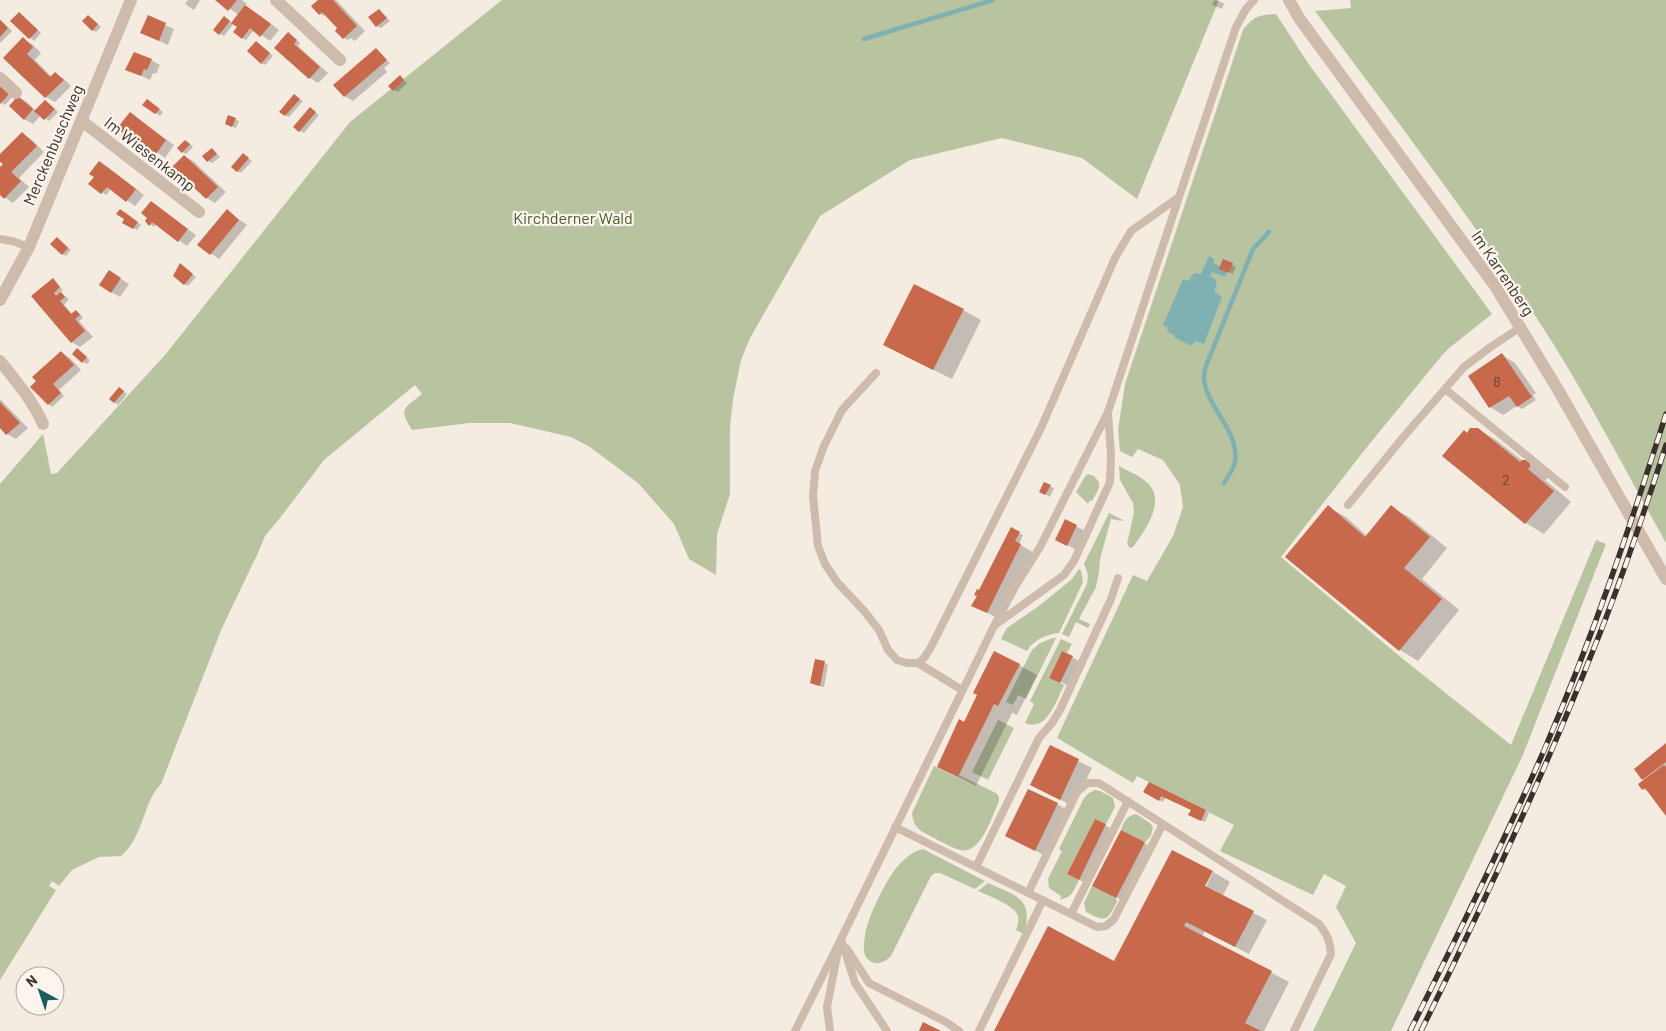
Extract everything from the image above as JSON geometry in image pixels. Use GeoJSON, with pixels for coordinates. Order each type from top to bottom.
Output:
{"type":"FeatureCollection","features":[{"type":"Feature","properties":{"kind":"street","name":"Merckenbuschweg"},"geometry":{"type":"LineString","coordinates":[[0,300],[29,247],[131,0]]}},
{"type":"Feature","properties":{"kind":"street"},"geometry":{"type":"LineString","coordinates":[[276,0],[340,60]]}},
{"type":"Feature","properties":{"kind":"street","name":"Im Karrenberg"},"geometry":{"type":"LineString","coordinates":[[1290,0],[1299,18],[1467,247],[1521,327],[1666,579]]}},
{"type":"Feature","properties":{"kind":"street"},"geometry":{"type":"LineString","coordinates":[[0,78],[16,93]]}},
{"type":"Feature","properties":{"kind":"street","name":"Im Wiesenkamp"},"geometry":{"type":"LineString","coordinates":[[82,121],[199,212]]}},
{"type":"Feature","properties":{"kind":"street"},"geometry":{"type":"LineString","coordinates":[[0,361],[27,395],[43,424]]}},
{"type":"Feature","properties":{"kind":"lane"},"geometry":{"type":"LineString","coordinates":[[795,1031],[994,626],[1016,585],[1040,547],[1108,412],[1236,27],[1246,9],[1254,0]]}},
{"type":"Feature","properties":{"kind":"lane"},"geometry":{"type":"LineString","coordinates":[[918,663],[930,649],[1041,428],[1114,258],[1131,231],[1179,197]]}},
{"type":"Feature","properties":{"kind":"lane"},"geometry":{"type":"LineString","coordinates":[[0,239],[12,240],[29,247]]}},
{"type":"Feature","properties":{"kind":"lane"},"geometry":{"type":"LineString","coordinates":[[1348,505],[1464,367],[1521,327]]}},
{"type":"Feature","properties":{"kind":"lane"},"geometry":{"type":"LineString","coordinates":[[876,373],[842,410],[818,462],[813,496],[818,546],[825,564],[833,576],[879,630],[888,650],[897,660],[907,663],[918,663],[962,690]]}},
{"type":"Feature","properties":{"kind":"lane"},"geometry":{"type":"LineString","coordinates":[[1445,388],[1566,487]]}},
{"type":"Feature","properties":{"kind":"lane"},"geometry":{"type":"LineString","coordinates":[[994,626],[1064,575],[1074,561],[1110,482],[1111,454],[1108,412]]}},
{"type":"Feature","properties":{"kind":"lane"},"geometry":{"type":"LineString","coordinates":[[976,867],[1039,738],[1060,710],[1111,599],[1118,578]]}},
{"type":"Feature","properties":{"kind":"lane"},"geometry":{"type":"LineString","coordinates":[[1028,893],[1077,792],[1087,783],[1099,782],[1319,924],[1327,934],[1331,954],[1294,1031]]}},
{"type":"Feature","properties":{"kind":"lane"},"geometry":{"type":"LineString","coordinates":[[1071,914],[1128,801]]}},
{"type":"Feature","properties":{"kind":"lane"},"geometry":{"type":"LineString","coordinates":[[895,828],[1097,927],[1106,926],[1114,919],[1162,824]]}},
{"type":"Feature","properties":{"kind":"lane"},"geometry":{"type":"LineString","coordinates":[[979,1031],[1043,900]]}},
{"type":"Feature","properties":{"kind":"lane"},"geometry":{"type":"LineString","coordinates":[[830,1031],[827,1007],[840,939]]}},
{"type":"Feature","properties":{"kind":"lane"},"geometry":{"type":"LineString","coordinates":[[840,939],[855,983],[887,1031]]}},
{"type":"Feature","properties":{"kind":"lane"},"geometry":{"type":"LineString","coordinates":[[840,939],[869,983],[946,1022],[959,1031]]}},
{"type":"Feature","properties":{"kind":"green space","name":"Kirchderner Wald"},"geometry":{"type":"Polygon","coordinates":[[[502,0],[1219,0],[1137,199],[1082,158],[1002,138],[910,160],[820,216],[750,338],[741,360],[730,426],[730,494],[717,534],[716,575],[689,559],[674,524],[638,483],[590,447],[571,437],[510,423],[469,423],[412,430],[404,413],[407,406],[422,394],[415,385],[324,460],[265,536],[222,628],[161,784],[150,800],[139,829],[129,848],[121,856],[99,857],[72,870],[59,886],[52,881],[49,886],[56,890],[0,980],[0,484],[43,434],[51,474],[57,473],[165,355],[350,122],[502,0]]]}},
{"type":"Feature","properties":{"kind":"green space"},"geometry":{"type":"Polygon","coordinates":[[[1350,0],[1666,0],[1666,543],[1587,401],[1536,317],[1456,201],[1315,11],[1351,8],[1350,0]]]}},
{"type":"Feature","properties":{"kind":"green space"},"geometry":{"type":"Polygon","coordinates":[[[1276,14],[1308,63],[1492,314],[1448,349],[1439,359],[1281,557],[1403,659],[1511,745],[1596,540],[1606,544],[1522,757],[1391,1031],[1313,1031],[1356,943],[1336,907],[1346,886],[1324,874],[1313,895],[1220,851],[1234,825],[1137,776],[1133,783],[1057,738],[1133,575],[1147,581],[1173,536],[1183,507],[1180,485],[1163,460],[1138,449],[1132,457],[1120,451],[1118,430],[1125,384],[1243,30],[1257,17],[1276,14]]]}},
{"type":"Feature","properties":{"kind":"green space"},"geometry":{"type":"Polygon","coordinates":[[[1119,466],[1144,480],[1151,487],[1155,496],[1153,514],[1149,523],[1133,547],[1130,548],[1127,544],[1134,512],[1133,503],[1120,480],[1119,466]]]}},
{"type":"Feature","properties":{"kind":"green space"},"geometry":{"type":"Polygon","coordinates":[[[1088,474],[1094,476],[1099,482],[1099,488],[1092,501],[1090,500],[1088,504],[1076,492],[1088,474]]]}},
{"type":"Feature","properties":{"kind":"green space"},"geometry":{"type":"Polygon","coordinates":[[[1109,513],[1123,520],[1111,519],[1100,559],[1096,587],[1079,619],[1090,624],[1088,628],[1076,622],[1069,637],[1062,634],[1087,584],[1088,575],[1084,564],[1109,513]]]}},
{"type":"Feature","properties":{"kind":"green space"},"geometry":{"type":"Polygon","coordinates":[[[1079,569],[1081,570],[1083,582],[1059,633],[1041,638],[1027,651],[1001,639],[1007,628],[1039,606],[1072,579],[1079,569]]]}},
{"type":"Feature","properties":{"kind":"green space"},"geometry":{"type":"Polygon","coordinates":[[[1056,638],[1026,699],[1018,695],[1013,705],[1006,702],[1032,650],[1040,643],[1056,638]]]}},
{"type":"Feature","properties":{"kind":"green space"},"geometry":{"type":"Polygon","coordinates":[[[1061,639],[1072,644],[1067,653],[1062,651],[1049,677],[1064,685],[1054,706],[1045,719],[1033,725],[1025,723],[1034,704],[1030,701],[1061,639]]]}},
{"type":"Feature","properties":{"kind":"green space"},"geometry":{"type":"Polygon","coordinates":[[[998,720],[1014,728],[988,780],[972,772],[998,720]]]}},
{"type":"Feature","properties":{"kind":"green space"},"geometry":{"type":"Polygon","coordinates":[[[934,766],[957,777],[959,775],[996,793],[999,797],[985,833],[974,847],[960,850],[945,844],[921,831],[914,823],[912,813],[934,766]]]}},
{"type":"Feature","properties":{"kind":"green space"},"geometry":{"type":"Polygon","coordinates":[[[1095,790],[1113,798],[1115,807],[1106,824],[1095,819],[1067,874],[1079,880],[1070,895],[1060,899],[1061,896],[1049,888],[1048,879],[1062,851],[1059,849],[1084,798],[1095,790]]]}},
{"type":"Feature","properties":{"kind":"green space"},"geometry":{"type":"Polygon","coordinates":[[[1136,814],[1153,827],[1151,836],[1145,842],[1121,830],[1124,822],[1136,814]]]}},
{"type":"Feature","properties":{"kind":"green space"},"geometry":{"type":"Polygon","coordinates":[[[923,849],[985,881],[975,889],[940,873],[935,873],[931,876],[891,956],[885,961],[874,963],[865,955],[864,948],[869,920],[893,872],[909,855],[923,849]]]}},
{"type":"Feature","properties":{"kind":"green space"},"geometry":{"type":"Polygon","coordinates":[[[988,883],[1014,895],[1024,905],[1027,912],[1024,934],[1016,930],[1018,918],[1015,911],[978,891],[988,883]]]}},
{"type":"Feature","properties":{"kind":"green space"},"geometry":{"type":"Polygon","coordinates":[[[1092,886],[1116,898],[1117,902],[1108,917],[1102,919],[1086,912],[1084,903],[1092,886]]]}},
{"type":"Feature","properties":{"kind":"water"},"geometry":{"type":"Polygon","coordinates":[[[1209,256],[1214,259],[1214,264],[1221,266],[1227,272],[1225,277],[1212,272],[1210,276],[1215,279],[1217,285],[1214,291],[1222,297],[1204,344],[1195,341],[1192,346],[1175,338],[1174,335],[1167,332],[1168,327],[1163,325],[1183,279],[1189,281],[1192,275],[1196,273],[1201,274],[1209,256]]]}},
{"type":"Feature","properties":{"kind":"building"},"geometry":{"type":"Polygon","coordinates":[[[215,0],[237,0],[228,11],[215,0]]]}},
{"type":"Feature","properties":{"kind":"building"},"geometry":{"type":"Polygon","coordinates":[[[318,0],[333,0],[357,26],[343,39],[335,31],[337,28],[322,12],[319,15],[311,6],[318,0]]]}},
{"type":"Feature","properties":{"kind":"building"},"geometry":{"type":"Polygon","coordinates":[[[245,5],[271,24],[260,37],[250,28],[242,39],[233,32],[237,27],[231,23],[245,5]]]}},
{"type":"Feature","properties":{"kind":"building"},"geometry":{"type":"Polygon","coordinates":[[[379,9],[387,18],[376,27],[368,17],[379,9]]]}},
{"type":"Feature","properties":{"kind":"building"},"geometry":{"type":"Polygon","coordinates":[[[19,12],[38,30],[29,39],[10,21],[19,12]]]}},
{"type":"Feature","properties":{"kind":"building"},"geometry":{"type":"Polygon","coordinates":[[[88,15],[98,24],[92,31],[82,21],[88,15]]]}},
{"type":"Feature","properties":{"kind":"building"},"geometry":{"type":"Polygon","coordinates":[[[148,15],[166,23],[159,41],[140,33],[148,15]]]}},
{"type":"Feature","properties":{"kind":"building"},"geometry":{"type":"Polygon","coordinates":[[[224,16],[230,21],[219,35],[213,30],[224,16]]]}},
{"type":"Feature","properties":{"kind":"building"},"geometry":{"type":"Polygon","coordinates":[[[0,20],[8,28],[0,37],[0,20]]]}},
{"type":"Feature","properties":{"kind":"building"},"geometry":{"type":"Polygon","coordinates":[[[288,32],[297,40],[294,44],[320,67],[309,79],[274,48],[288,32]]]}},
{"type":"Feature","properties":{"kind":"building"},"geometry":{"type":"Polygon","coordinates":[[[23,37],[33,47],[27,54],[50,77],[55,72],[64,80],[45,98],[3,58],[23,37]]]}},
{"type":"Feature","properties":{"kind":"building"},"geometry":{"type":"Polygon","coordinates":[[[256,41],[270,53],[261,64],[247,51],[256,41]]]}},
{"type":"Feature","properties":{"kind":"building"},"geometry":{"type":"Polygon","coordinates":[[[376,48],[387,60],[344,97],[333,85],[376,48]]]}},
{"type":"Feature","properties":{"kind":"building"},"geometry":{"type":"Polygon","coordinates":[[[134,52],[152,59],[147,70],[144,69],[141,76],[125,70],[134,52]]]}},
{"type":"Feature","properties":{"kind":"building"},"geometry":{"type":"Polygon","coordinates":[[[400,75],[404,80],[393,91],[388,86],[400,75]]]}},
{"type":"Feature","properties":{"kind":"building"},"geometry":{"type":"Polygon","coordinates":[[[0,86],[9,94],[0,104],[0,86]]]}},
{"type":"Feature","properties":{"kind":"building"},"geometry":{"type":"Polygon","coordinates":[[[294,94],[300,99],[285,116],[279,112],[294,94]]]}},
{"type":"Feature","properties":{"kind":"building"},"geometry":{"type":"Polygon","coordinates":[[[18,96],[33,109],[24,120],[9,106],[18,96]]]}},
{"type":"Feature","properties":{"kind":"building"},"geometry":{"type":"Polygon","coordinates":[[[147,99],[160,109],[155,114],[142,105],[147,99]]]}},
{"type":"Feature","properties":{"kind":"building"},"geometry":{"type":"Polygon","coordinates":[[[45,100],[55,109],[44,120],[34,111],[45,100]]]}},
{"type":"Feature","properties":{"kind":"building"},"geometry":{"type":"Polygon","coordinates":[[[310,107],[316,112],[299,132],[293,127],[310,107]]]}},
{"type":"Feature","properties":{"kind":"building"},"geometry":{"type":"Polygon","coordinates":[[[130,112],[166,140],[156,154],[128,133],[126,136],[119,130],[121,127],[119,126],[130,112]]]}},
{"type":"Feature","properties":{"kind":"building"},"geometry":{"type":"Polygon","coordinates":[[[228,115],[236,118],[232,127],[225,124],[228,115]]]}},
{"type":"Feature","properties":{"kind":"building"},"geometry":{"type":"Polygon","coordinates":[[[22,132],[37,146],[11,172],[21,181],[4,199],[0,195],[0,167],[3,164],[0,162],[0,154],[22,132]]]}},
{"type":"Feature","properties":{"kind":"building"},"geometry":{"type":"Polygon","coordinates":[[[185,140],[190,144],[182,153],[177,148],[185,140]]]}},
{"type":"Feature","properties":{"kind":"building"},"geometry":{"type":"Polygon","coordinates":[[[212,148],[217,154],[207,162],[202,156],[212,148]]]}},
{"type":"Feature","properties":{"kind":"building"},"geometry":{"type":"Polygon","coordinates":[[[243,153],[249,158],[237,172],[231,167],[243,153]]]}},
{"type":"Feature","properties":{"kind":"building"},"geometry":{"type":"Polygon","coordinates":[[[184,155],[218,187],[206,199],[172,167],[184,155]]]}},
{"type":"Feature","properties":{"kind":"building"},"geometry":{"type":"Polygon","coordinates":[[[99,161],[136,189],[126,202],[107,187],[101,194],[88,184],[94,177],[89,174],[99,161]]]}},
{"type":"Feature","properties":{"kind":"building"},"geometry":{"type":"Polygon","coordinates":[[[151,201],[188,229],[178,242],[152,222],[149,226],[145,221],[147,218],[141,213],[151,201]]]}},
{"type":"Feature","properties":{"kind":"building"},"geometry":{"type":"Polygon","coordinates":[[[120,209],[138,222],[133,229],[122,223],[124,219],[116,214],[120,209]]]}},
{"type":"Feature","properties":{"kind":"building"},"geometry":{"type":"Polygon","coordinates":[[[227,209],[239,220],[210,255],[197,245],[227,209]]]}},
{"type":"Feature","properties":{"kind":"building"},"geometry":{"type":"Polygon","coordinates":[[[57,237],[68,248],[62,255],[50,244],[57,237]]]}},
{"type":"Feature","properties":{"kind":"building"},"geometry":{"type":"Polygon","coordinates":[[[1223,259],[1233,263],[1229,273],[1219,269],[1223,259]]]}},
{"type":"Feature","properties":{"kind":"building"},"geometry":{"type":"Polygon","coordinates":[[[180,263],[193,274],[184,285],[173,276],[180,263]]]}},
{"type":"Feature","properties":{"kind":"building"},"geometry":{"type":"Polygon","coordinates":[[[109,270],[121,278],[111,293],[99,285],[109,270]]]}},
{"type":"Feature","properties":{"kind":"building"},"geometry":{"type":"Polygon","coordinates":[[[53,278],[60,287],[54,293],[56,296],[61,292],[65,297],[60,301],[71,314],[76,310],[80,315],[75,319],[85,331],[71,343],[31,296],[53,278]]]}},
{"type":"Feature","properties":{"kind":"building"},"geometry":{"type":"Polygon","coordinates":[[[914,284],[964,309],[933,370],[883,345],[914,284]]]}},
{"type":"Feature","properties":{"kind":"building"},"geometry":{"type":"Polygon","coordinates":[[[77,348],[87,357],[82,363],[72,354],[77,348]]]}},
{"type":"Feature","properties":{"kind":"building"},"geometry":{"type":"Polygon","coordinates":[[[61,351],[74,365],[53,384],[61,393],[48,405],[30,387],[36,381],[32,377],[61,351]]]}},
{"type":"Feature","properties":{"kind":"building"},"geometry":{"type":"Polygon","coordinates":[[[1502,353],[1532,397],[1517,407],[1509,396],[1489,408],[1468,376],[1502,353]]]}},
{"type":"Feature","properties":{"kind":"building"},"geometry":{"type":"Polygon","coordinates":[[[119,387],[124,391],[114,403],[109,399],[119,387]]]}},
{"type":"Feature","properties":{"kind":"building"},"geometry":{"type":"Polygon","coordinates":[[[0,402],[20,423],[6,435],[0,428],[0,402]]]}},
{"type":"Feature","properties":{"kind":"building"},"geometry":{"type":"Polygon","coordinates":[[[1470,428],[1478,428],[1520,462],[1526,460],[1530,463],[1528,469],[1554,491],[1525,524],[1442,456],[1464,430],[1467,433],[1470,428]]]}},
{"type":"Feature","properties":{"kind":"building"},"geometry":{"type":"Polygon","coordinates":[[[1044,482],[1051,485],[1045,495],[1039,492],[1044,482]]]}},
{"type":"Feature","properties":{"kind":"building"},"geometry":{"type":"Polygon","coordinates":[[[1328,505],[1365,537],[1391,505],[1430,537],[1404,568],[1442,599],[1399,651],[1285,557],[1328,505]]]}},
{"type":"Feature","properties":{"kind":"building"},"geometry":{"type":"Polygon","coordinates":[[[1065,519],[1077,525],[1067,546],[1055,540],[1065,519]]]}},
{"type":"Feature","properties":{"kind":"building"},"geometry":{"type":"Polygon","coordinates":[[[1011,527],[1020,532],[1015,541],[1021,544],[987,613],[971,606],[977,596],[974,595],[977,589],[979,590],[1011,527]]]}},
{"type":"Feature","properties":{"kind":"building"},"geometry":{"type":"Polygon","coordinates":[[[994,651],[1020,664],[998,706],[994,704],[958,777],[937,767],[959,719],[964,722],[977,695],[973,693],[994,651]]]}},
{"type":"Feature","properties":{"kind":"building"},"geometry":{"type":"Polygon","coordinates":[[[1062,651],[1073,656],[1060,683],[1049,678],[1062,651]]]}},
{"type":"Feature","properties":{"kind":"building"},"geometry":{"type":"Polygon","coordinates":[[[815,659],[825,661],[820,686],[810,683],[815,659]]]}},
{"type":"Feature","properties":{"kind":"building"},"geometry":{"type":"Polygon","coordinates":[[[1666,743],[1666,762],[1642,780],[1634,769],[1666,743]]]}},
{"type":"Feature","properties":{"kind":"building"},"geometry":{"type":"Polygon","coordinates":[[[1050,745],[1079,759],[1060,800],[1030,785],[1050,745]]]}},
{"type":"Feature","properties":{"kind":"building"},"geometry":{"type":"Polygon","coordinates":[[[1664,765],[1666,767],[1666,816],[1645,788],[1642,790],[1638,784],[1664,765]]]}},
{"type":"Feature","properties":{"kind":"building"},"geometry":{"type":"Polygon","coordinates":[[[1149,782],[1206,810],[1201,821],[1188,815],[1191,810],[1161,796],[1159,801],[1143,792],[1149,782]]]}},
{"type":"Feature","properties":{"kind":"building"},"geometry":{"type":"Polygon","coordinates":[[[1028,789],[1058,803],[1035,851],[1005,836],[1028,789]]]}},
{"type":"Feature","properties":{"kind":"building"},"geometry":{"type":"Polygon","coordinates":[[[1095,819],[1106,824],[1079,880],[1067,874],[1095,819]]]}},
{"type":"Feature","properties":{"kind":"building"},"geometry":{"type":"Polygon","coordinates":[[[1121,830],[1145,842],[1116,898],[1092,886],[1121,830]]]}},
{"type":"Feature","properties":{"kind":"building"},"geometry":{"type":"Polygon","coordinates":[[[1172,850],[1213,871],[1205,886],[1254,911],[1235,947],[1186,922],[1184,926],[1272,971],[1245,1023],[1261,1031],[994,1031],[1048,926],[1114,961],[1172,850]]]}},
{"type":"Feature","properties":{"kind":"building"},"geometry":{"type":"Polygon","coordinates":[[[923,1022],[941,1031],[919,1031],[923,1022]]]}},
{"type":"Feature","properties":{"kind":"waterway"},"geometry":{"type":"LineString","coordinates":[[864,39],[993,0]]}},
{"type":"Feature","properties":{"kind":"waterway"},"geometry":{"type":"LineString","coordinates":[[1224,483],[1234,465],[1235,450],[1227,428],[1210,398],[1204,377],[1206,366],[1253,249],[1269,232]]}},
{"type":"Feature","properties":{"kind":"railway"},"geometry":{"type":"LineString","coordinates":[[1410,1031],[1496,855],[1545,748],[1579,666],[1610,582],[1666,414]]}},
{"type":"Feature","properties":{"kind":"railway"},"geometry":{"type":"LineString","coordinates":[[1421,1031],[1467,936],[1554,745],[1623,573],[1666,445]]}}]}
